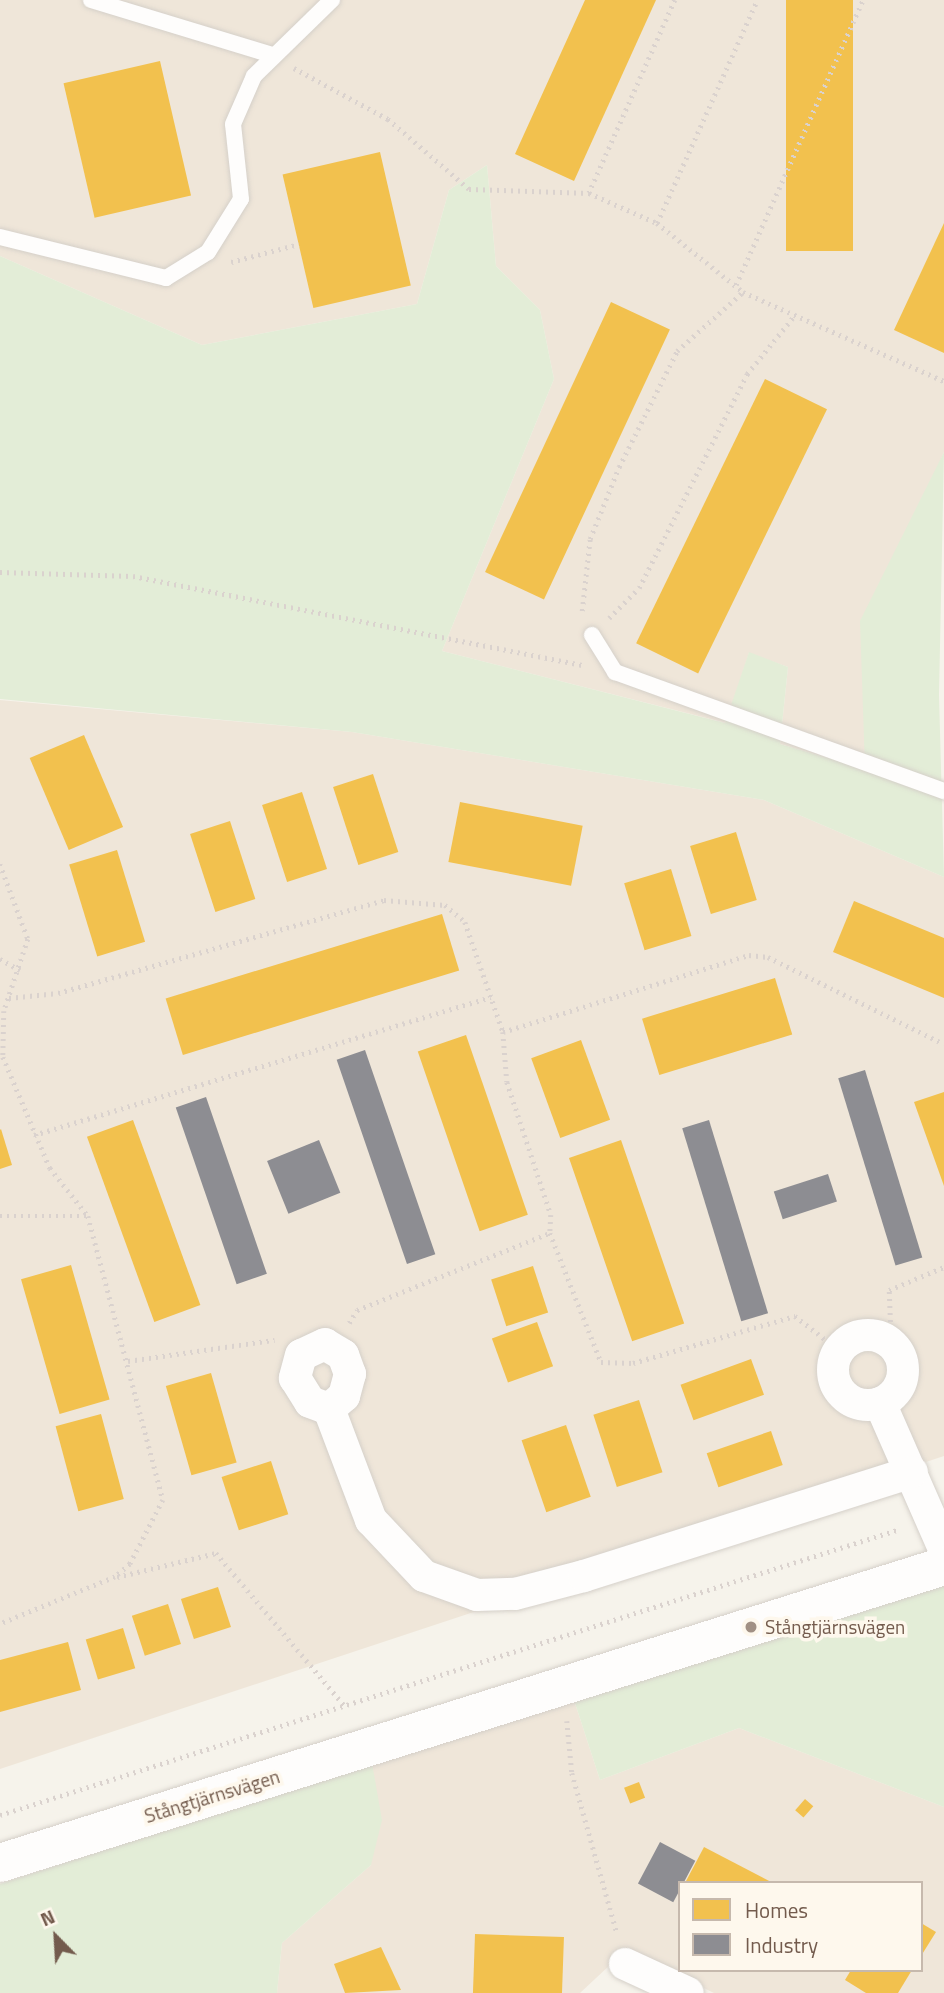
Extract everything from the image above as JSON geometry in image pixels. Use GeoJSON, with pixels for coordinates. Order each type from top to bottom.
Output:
{"type":"FeatureCollection","features":[{"type":"Feature","properties":{"kind":"street"},"geometry":{"type":"LineString","coordinates":[[864,1335],[891,1343],[902,1376],[880,1403],[852,1401],[841,1391],[834,1371],[839,1350],[864,1335]]}},
{"type":"Feature","properties":{"kind":"street"},"geometry":{"type":"LineString","coordinates":[[329,1409],[344,1396],[350,1374],[335,1348],[325,1344],[301,1355],[295,1378],[302,1392],[329,1409],[371,1520],[391,1546],[424,1576],[477,1595],[515,1594],[584,1576],[912,1472]]}},
{"type":"Feature","properties":{"kind":"street"},"geometry":{"type":"LineString","coordinates":[[880,1403],[944,1549]]}},
{"type":"Feature","properties":{"kind":"street","name":"Stångtjärnsvägen"},"geometry":{"type":"LineString","coordinates":[[0,1863],[944,1566]]}},
{"type":"Feature","properties":{"kind":"street"},"geometry":{"type":"LineString","coordinates":[[625,1964],[688,1993]]}},
{"type":"Feature","properties":{"kind":"lane"},"geometry":{"type":"LineString","coordinates":[[91,0],[272,55]]}},
{"type":"Feature","properties":{"kind":"lane"},"geometry":{"type":"LineString","coordinates":[[0,237],[166,278],[208,252],[242,199],[233,124],[254,76],[272,55],[332,0]]}},
{"type":"Feature","properties":{"kind":"lane"},"geometry":{"type":"LineString","coordinates":[[592,635],[615,672],[944,791]]}},
{"type":"Feature","properties":{"kind":"path"},"geometry":{"type":"LineString","coordinates":[[589,193],[675,0]]}},
{"type":"Feature","properties":{"kind":"path"},"geometry":{"type":"LineString","coordinates":[[657,223],[757,0]]}},
{"type":"Feature","properties":{"kind":"path"},"geometry":{"type":"LineString","coordinates":[[736,285],[863,0]]}},
{"type":"Feature","properties":{"kind":"path"},"geometry":{"type":"LineString","coordinates":[[272,55],[388,119],[468,189],[589,193],[657,223],[743,292],[944,381]]}},
{"type":"Feature","properties":{"kind":"path"},"geometry":{"type":"LineString","coordinates":[[195,260],[236,262],[299,244]]}},
{"type":"Feature","properties":{"kind":"path"},"geometry":{"type":"LineString","coordinates":[[743,292],[677,351],[618,467],[590,539],[579,604],[592,635],[639,587],[747,374],[795,315]]}},
{"type":"Feature","properties":{"kind":"path"},"geometry":{"type":"LineString","coordinates":[[0,572],[134,576],[615,672]]}},
{"type":"Feature","properties":{"kind":"path"},"geometry":{"type":"LineString","coordinates":[[0,863],[25,918],[20,970],[9,998],[3,1057],[34,1135],[89,1216],[163,1500],[130,1564],[116,1577]]}},
{"type":"Feature","properties":{"kind":"path"},"geometry":{"type":"LineString","coordinates":[[9,998],[58,993],[384,900],[418,898],[444,905],[465,922],[491,997],[503,1032],[507,1082],[551,1215],[550,1233],[601,1362],[633,1363],[795,1316],[839,1350]]}},
{"type":"Feature","properties":{"kind":"path"},"geometry":{"type":"LineString","coordinates":[[503,1032],[749,955],[768,957],[944,1044]]}},
{"type":"Feature","properties":{"kind":"path"},"geometry":{"type":"LineString","coordinates":[[0,959],[20,970]]}},
{"type":"Feature","properties":{"kind":"path"},"geometry":{"type":"LineString","coordinates":[[34,1135],[491,997]]}},
{"type":"Feature","properties":{"kind":"path"},"geometry":{"type":"LineString","coordinates":[[0,1216],[89,1216]]}},
{"type":"Feature","properties":{"kind":"path"},"geometry":{"type":"LineString","coordinates":[[335,1348],[357,1310],[550,1233]]}},
{"type":"Feature","properties":{"kind":"path"},"geometry":{"type":"LineString","coordinates":[[891,1343],[889,1290],[944,1267]]}},
{"type":"Feature","properties":{"kind":"path"},"geometry":{"type":"LineString","coordinates":[[128,1361],[268,1337],[301,1355]]}},
{"type":"Feature","properties":{"kind":"path"},"geometry":{"type":"LineString","coordinates":[[0,1815],[542,1639],[932,1519]]}},
{"type":"Feature","properties":{"kind":"path"},"geometry":{"type":"LineString","coordinates":[[0,1624],[116,1577],[216,1553],[344,1705]]}},
{"type":"Feature","properties":{"kind":"path"},"geometry":{"type":"LineString","coordinates":[[542,1639],[559,1687],[572,1773],[625,1964]]}},
{"type":"Feature","properties":{"kind":"shaded area"},"geometry":{"type":"Polygon","coordinates":[[[0,0],[944,0],[944,452],[921,505],[865,769],[780,744],[788,667],[749,653],[726,723],[442,651],[554,379],[540,310],[496,266],[487,165],[449,190],[417,304],[202,345],[0,256],[0,0]]]}},
{"type":"Feature","properties":{"kind":"shaded area"},"geometry":{"type":"Polygon","coordinates":[[[0,700],[352,732],[764,800],[944,877],[944,1456],[0,1769],[0,700]]]}},
{"type":"Feature","properties":{"kind":"shaded area"},"geometry":{"type":"Polygon","coordinates":[[[573,1697],[600,1780],[739,1728],[944,1807],[944,1993],[714,1993],[626,1950],[580,1993],[277,1993],[282,1943],[371,1865],[372,1763],[573,1697]]]}},
{"type":"Feature","properties":{"kind":"green space"},"geometry":{"type":"Polygon","coordinates":[[[487,165],[496,266],[540,310],[554,379],[442,651],[725,723],[749,652],[788,667],[780,744],[865,769],[860,621],[944,452],[939,695],[944,877],[764,800],[352,732],[0,699],[0,256],[202,345],[417,304],[449,190],[487,165]]]}},
{"type":"Feature","properties":{"kind":"green space"},"geometry":{"type":"Polygon","coordinates":[[[944,1583],[944,1807],[739,1728],[600,1780],[573,1697],[944,1583]]]}},
{"type":"Feature","properties":{"kind":"green space"},"geometry":{"type":"Polygon","coordinates":[[[372,1763],[382,1820],[371,1865],[282,1943],[277,1993],[0,1993],[0,1884],[372,1763]]]}},
{"type":"Feature","properties":{"kind":"building: Homes"},"geometry":{"type":"Polygon","coordinates":[[[585,0],[656,0],[574,181],[515,154],[585,0]]]}},
{"type":"Feature","properties":{"kind":"building: Homes"},"geometry":{"type":"Polygon","coordinates":[[[786,0],[853,0],[853,251],[786,251],[786,0]]]}},
{"type":"Feature","properties":{"kind":"building: Homes"},"geometry":{"type":"Polygon","coordinates":[[[160,61],[191,195],[95,218],[64,83],[160,61]]]}},
{"type":"Feature","properties":{"kind":"building: Homes"},"geometry":{"type":"Polygon","coordinates":[[[380,152],[411,285],[313,308],[283,174],[380,152]]]}},
{"type":"Feature","properties":{"kind":"building: Homes"},"geometry":{"type":"Polygon","coordinates":[[[944,223],[944,353],[894,330],[944,223]]]}},
{"type":"Feature","properties":{"kind":"building: Homes"},"geometry":{"type":"Polygon","coordinates":[[[611,302],[670,329],[544,600],[485,572],[611,302]]]}},
{"type":"Feature","properties":{"kind":"building: Homes"},"geometry":{"type":"Polygon","coordinates":[[[765,379],[827,409],[698,673],[636,643],[765,379]]]}},
{"type":"Feature","properties":{"kind":"building: Homes"},"geometry":{"type":"Polygon","coordinates":[[[84,735],[123,827],[69,850],[30,758],[84,735]]]}},
{"type":"Feature","properties":{"kind":"building: Homes"},"geometry":{"type":"Polygon","coordinates":[[[373,774],[398,852],[358,865],[333,787],[373,774]]]}},
{"type":"Feature","properties":{"kind":"building: Homes"},"geometry":{"type":"Polygon","coordinates":[[[302,792],[327,869],[287,882],[262,805],[302,792]]]}},
{"type":"Feature","properties":{"kind":"building: Homes"},"geometry":{"type":"Polygon","coordinates":[[[460,802],[583,826],[571,886],[448,862],[460,802]]]}},
{"type":"Feature","properties":{"kind":"building: Homes"},"geometry":{"type":"Polygon","coordinates":[[[230,821],[255,899],[215,912],[190,834],[230,821]]]}},
{"type":"Feature","properties":{"kind":"building: Homes"},"geometry":{"type":"Polygon","coordinates":[[[736,832],[757,900],[711,914],[690,846],[736,832]]]}},
{"type":"Feature","properties":{"kind":"building: Homes"},"geometry":{"type":"Polygon","coordinates":[[[117,850],[145,942],[97,956],[69,865],[117,850]]]}},
{"type":"Feature","properties":{"kind":"building: Homes"},"geometry":{"type":"Polygon","coordinates":[[[671,869],[691,936],[645,950],[624,883],[671,869]]]}},
{"type":"Feature","properties":{"kind":"building: Homes"},"geometry":{"type":"Polygon","coordinates":[[[854,901],[944,938],[944,998],[833,952],[854,901]]]}},
{"type":"Feature","properties":{"kind":"building: Homes"},"geometry":{"type":"Polygon","coordinates":[[[442,914],[459,970],[183,1055],[166,998],[442,914]]]}},
{"type":"Feature","properties":{"kind":"building: Homes"},"geometry":{"type":"Polygon","coordinates":[[[775,978],[792,1034],[659,1075],[642,1019],[775,978]]]}},
{"type":"Feature","properties":{"kind":"building: Homes"},"geometry":{"type":"Polygon","coordinates":[[[466,1035],[528,1215],[480,1231],[418,1052],[466,1035]]]}},
{"type":"Feature","properties":{"kind":"building: Homes"},"geometry":{"type":"Polygon","coordinates":[[[581,1040],[610,1120],[560,1138],[531,1058],[581,1040]]]}},
{"type":"Feature","properties":{"kind":"building: Homes"},"geometry":{"type":"Polygon","coordinates":[[[944,1092],[944,1186],[914,1102],[944,1092]]]}},
{"type":"Feature","properties":{"kind":"building: Homes"},"geometry":{"type":"Polygon","coordinates":[[[133,1120],[200,1305],[154,1322],[87,1137],[133,1120]]]}},
{"type":"Feature","properties":{"kind":"building: Homes"},"geometry":{"type":"Polygon","coordinates":[[[0,1130],[12,1165],[0,1169],[0,1130]]]}},
{"type":"Feature","properties":{"kind":"building: Homes"},"geometry":{"type":"Polygon","coordinates":[[[621,1140],[684,1323],[632,1341],[569,1158],[621,1140]]]}},
{"type":"Feature","properties":{"kind":"building: Homes"},"geometry":{"type":"Polygon","coordinates":[[[71,1265],[110,1400],[60,1414],[21,1279],[71,1265]]]}},
{"type":"Feature","properties":{"kind":"building: Homes"},"geometry":{"type":"Polygon","coordinates":[[[533,1266],[548,1313],[506,1326],[491,1280],[533,1266]]]}},
{"type":"Feature","properties":{"kind":"building: Homes"},"geometry":{"type":"Polygon","coordinates":[[[537,1322],[553,1366],[508,1383],[492,1338],[537,1322]]]}},
{"type":"Feature","properties":{"kind":"building: Homes"},"geometry":{"type":"Polygon","coordinates":[[[751,1359],[764,1395],[694,1420],[681,1385],[751,1359]]]}},
{"type":"Feature","properties":{"kind":"building: Homes"},"geometry":{"type":"Polygon","coordinates":[[[211,1373],[237,1462],[191,1475],[166,1386],[211,1373]]]}},
{"type":"Feature","properties":{"kind":"building: Homes"},"geometry":{"type":"Polygon","coordinates":[[[639,1400],[662,1472],[617,1487],[593,1415],[639,1400]]]}},
{"type":"Feature","properties":{"kind":"building: Homes"},"geometry":{"type":"Polygon","coordinates":[[[101,1414],[124,1499],[78,1511],[56,1426],[101,1414]]]}},
{"type":"Feature","properties":{"kind":"building: Homes"},"geometry":{"type":"Polygon","coordinates":[[[566,1425],[591,1497],[546,1512],[522,1440],[566,1425]]]}},
{"type":"Feature","properties":{"kind":"building: Homes"},"geometry":{"type":"Polygon","coordinates":[[[771,1431],[783,1465],[718,1487],[707,1453],[771,1431]]]}},
{"type":"Feature","properties":{"kind":"building: Homes"},"geometry":{"type":"Polygon","coordinates":[[[271,1461],[288,1514],[239,1530],[222,1477],[271,1461]]]}},
{"type":"Feature","properties":{"kind":"building: Homes"},"geometry":{"type":"Polygon","coordinates":[[[218,1587],[231,1627],[194,1639],[181,1599],[218,1587]]]}},
{"type":"Feature","properties":{"kind":"building: Homes"},"geometry":{"type":"Polygon","coordinates":[[[168,1604],[181,1644],[145,1656],[132,1616],[168,1604]]]}},
{"type":"Feature","properties":{"kind":"building: Homes"},"geometry":{"type":"Polygon","coordinates":[[[123,1628],[135,1668],[98,1680],[86,1639],[123,1628]]]}},
{"type":"Feature","properties":{"kind":"building: Homes"},"geometry":{"type":"Polygon","coordinates":[[[68,1642],[81,1690],[0,1712],[0,1660],[68,1642]]]}},
{"type":"Feature","properties":{"kind":"building: Homes"},"geometry":{"type":"Polygon","coordinates":[[[639,1782],[645,1798],[630,1804],[624,1788],[639,1782]]]}},
{"type":"Feature","properties":{"kind":"building: Homes"},"geometry":{"type":"Polygon","coordinates":[[[805,1799],[813,1806],[803,1818],[795,1810],[805,1799]]]}},
{"type":"Feature","properties":{"kind":"building: Homes"},"geometry":{"type":"Polygon","coordinates":[[[704,1847],[769,1881],[686,1881],[704,1847]]]}},
{"type":"Feature","properties":{"kind":"building: Homes"},"geometry":{"type":"Polygon","coordinates":[[[923,1924],[936,1932],[923,1953],[923,1924]]]}},
{"type":"Feature","properties":{"kind":"building: Homes"},"geometry":{"type":"Polygon","coordinates":[[[475,1934],[564,1937],[562,1993],[473,1993],[475,1934]]]}},
{"type":"Feature","properties":{"kind":"building: Homes"},"geometry":{"type":"Polygon","coordinates":[[[381,1947],[401,1990],[345,1993],[334,1964],[381,1947]]]}},
{"type":"Feature","properties":{"kind":"building: Homes"},"geometry":{"type":"Polygon","coordinates":[[[850,1972],[911,1972],[898,1993],[866,1993],[845,1980],[850,1972]]]}},
{"type":"Feature","properties":{"kind":"building: Industry"},"geometry":{"type":"Polygon","coordinates":[[[365,1050],[435,1254],[407,1264],[337,1060],[365,1050]]]}},
{"type":"Feature","properties":{"kind":"building: Industry"},"geometry":{"type":"Polygon","coordinates":[[[865,1070],[922,1257],[896,1266],[838,1078],[865,1070]]]}},
{"type":"Feature","properties":{"kind":"building: Industry"},"geometry":{"type":"Polygon","coordinates":[[[206,1097],[267,1274],[237,1284],[176,1107],[206,1097]]]}},
{"type":"Feature","properties":{"kind":"building: Industry"},"geometry":{"type":"Polygon","coordinates":[[[709,1120],[768,1313],[741,1321],[682,1128],[709,1120]]]}},
{"type":"Feature","properties":{"kind":"building: Industry"},"geometry":{"type":"Polygon","coordinates":[[[319,1140],[340,1193],[288,1214],[267,1161],[319,1140]]]}},
{"type":"Feature","properties":{"kind":"building: Industry"},"geometry":{"type":"Polygon","coordinates":[[[828,1174],[837,1202],[783,1219],[774,1192],[828,1174]]]}},
{"type":"Feature","properties":{"kind":"building: Industry"},"geometry":{"type":"Polygon","coordinates":[[[660,1842],[695,1861],[685,1881],[678,1881],[678,1893],[673,1902],[638,1883],[660,1842]]]}},
{"type":"Feature","properties":{"kind":"place","name":"Stångtjärnsvägen"},"geometry":{"type":"Point","coordinates":[751,1627]}}]}
